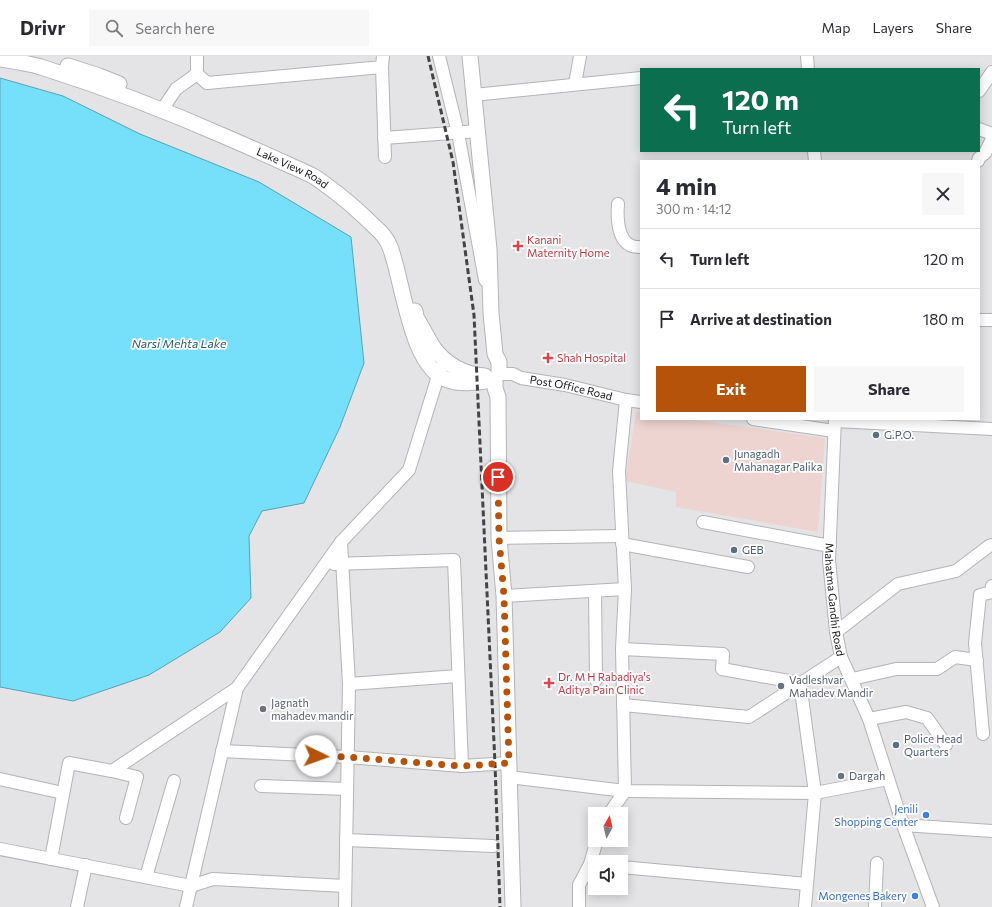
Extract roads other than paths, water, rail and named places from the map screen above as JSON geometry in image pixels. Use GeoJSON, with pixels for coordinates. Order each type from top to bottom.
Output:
{"type":"FeatureCollection","features":[{"type":"Feature","properties":{"kind":"main road"},"geometry":{"type":"LineString","coordinates":[[470,56],[489,249],[491,313],[495,354],[499,538],[504,596],[513,907]]}},
{"type":"Feature","properties":{"kind":"main road","name":"Lake View Road"},"geometry":{"type":"LineString","coordinates":[[0,58],[41,61],[122,94],[164,106],[317,168],[388,224],[402,249],[416,317],[433,347],[454,367],[496,380]]}},
{"type":"Feature","properties":{"kind":"main road","name":"Lake View Road"},"geometry":{"type":"LineString","coordinates":[[164,106],[314,176],[336,192],[377,228],[390,246],[399,276],[408,318],[419,348],[438,376]]}},
{"type":"Feature","properties":{"kind":"main road"},"geometry":{"type":"LineString","coordinates":[[438,376],[461,383],[496,380]]}},
{"type":"Feature","properties":{"kind":"street"},"geometry":{"type":"LineString","coordinates":[[197,56],[197,74],[207,83],[382,62],[385,157]]}},
{"type":"Feature","properties":{"kind":"street"},"geometry":{"type":"LineString","coordinates":[[439,56],[458,133],[491,313]]}},
{"type":"Feature","properties":{"kind":"street"},"geometry":{"type":"LineString","coordinates":[[576,84],[580,56]]}},
{"type":"Feature","properties":{"kind":"street"},"geometry":{"type":"LineString","coordinates":[[807,56],[808,68]]}},
{"type":"Feature","properties":{"kind":"street"},"geometry":{"type":"LineString","coordinates":[[980,90],[992,72]]}},
{"type":"Feature","properties":{"kind":"street"},"geometry":{"type":"LineString","coordinates":[[164,106],[176,89],[197,74]]}},
{"type":"Feature","properties":{"kind":"street"},"geometry":{"type":"LineString","coordinates":[[474,95],[640,78]]}},
{"type":"Feature","properties":{"kind":"street"},"geometry":{"type":"LineString","coordinates":[[980,129],[992,134]]}},
{"type":"Feature","properties":{"kind":"street"},"geometry":{"type":"LineString","coordinates":[[384,138],[478,131]]}},
{"type":"Feature","properties":{"kind":"street"},"geometry":{"type":"LineString","coordinates":[[978,160],[985,153],[992,139]]}},
{"type":"Feature","properties":{"kind":"street"},"geometry":{"type":"LineString","coordinates":[[618,204],[617,218],[620,233],[626,242],[632,247],[640,247]]}},
{"type":"Feature","properties":{"kind":"street"},"geometry":{"type":"LineString","coordinates":[[980,320],[992,320]]}},
{"type":"Feature","properties":{"kind":"street"},"geometry":{"type":"LineString","coordinates":[[112,771],[237,688],[341,542],[409,470],[438,376],[445,360]]}},
{"type":"Feature","properties":{"kind":"street","name":"Post Office Road"},"geometry":{"type":"LineString","coordinates":[[496,380],[514,381],[521,378],[565,385],[626,400],[640,402]]}},
{"type":"Feature","properties":{"kind":"street"},"geometry":{"type":"LineString","coordinates":[[614,807],[625,791],[622,649],[625,589],[619,471],[626,400]]}},
{"type":"Feature","properties":{"kind":"street"},"geometry":{"type":"LineString","coordinates":[[769,420],[835,424],[972,423],[992,429]]}},
{"type":"Feature","properties":{"kind":"street","name":"Mahatma Gandhi Road"},"geometry":{"type":"LineString","coordinates":[[835,424],[829,560],[836,632],[841,656],[869,719],[903,825],[933,907]]}},
{"type":"Feature","properties":{"kind":"street"},"geometry":{"type":"LineString","coordinates":[[703,522],[830,546]]}},
{"type":"Feature","properties":{"kind":"street"},"geometry":{"type":"LineString","coordinates":[[499,538],[622,540],[748,567]]}},
{"type":"Feature","properties":{"kind":"street"},"geometry":{"type":"LineString","coordinates":[[341,542],[349,684],[345,907]]}},
{"type":"Feature","properties":{"kind":"street"},"geometry":{"type":"LineString","coordinates":[[836,632],[898,584],[956,571],[992,545]]}},
{"type":"Feature","properties":{"kind":"street"},"geometry":{"type":"LineString","coordinates":[[324,565],[454,560],[462,766]]}},
{"type":"Feature","properties":{"kind":"street"},"geometry":{"type":"LineString","coordinates":[[982,734],[975,643],[980,595],[992,592],[992,586]]}},
{"type":"Feature","properties":{"kind":"street"},"geometry":{"type":"LineString","coordinates":[[504,596],[625,589]]}},
{"type":"Feature","properties":{"kind":"street"},"geometry":{"type":"LineString","coordinates":[[595,591],[596,680]]}},
{"type":"Feature","properties":{"kind":"street"},"geometry":{"type":"LineString","coordinates":[[622,649],[723,654],[722,669],[800,683]]}},
{"type":"Feature","properties":{"kind":"street"},"geometry":{"type":"LineString","coordinates":[[623,705],[749,717],[841,656]]}},
{"type":"Feature","properties":{"kind":"street"},"geometry":{"type":"LineString","coordinates":[[852,680],[896,669],[937,669],[955,657],[977,660]]}},
{"type":"Feature","properties":{"kind":"street"},"geometry":{"type":"LineString","coordinates":[[349,684],[458,676]]}},
{"type":"Feature","properties":{"kind":"street"},"geometry":{"type":"LineString","coordinates":[[800,683],[814,793],[805,907]]}},
{"type":"Feature","properties":{"kind":"street"},"geometry":{"type":"LineString","coordinates":[[186,907],[237,688]]}},
{"type":"Feature","properties":{"kind":"street"},"geometry":{"type":"LineString","coordinates":[[869,719],[906,712],[927,718],[946,745]]}},
{"type":"Feature","properties":{"kind":"street"},"geometry":{"type":"LineString","coordinates":[[222,751],[348,757],[509,770],[625,791],[814,793],[888,779]]}},
{"type":"Feature","properties":{"kind":"street"},"geometry":{"type":"LineString","coordinates":[[51,858],[69,763],[137,777],[126,818]]}},
{"type":"Feature","properties":{"kind":"street"},"geometry":{"type":"LineString","coordinates":[[0,779],[63,793]]}},
{"type":"Feature","properties":{"kind":"street"},"geometry":{"type":"LineString","coordinates":[[146,877],[174,781]]}},
{"type":"Feature","properties":{"kind":"street"},"geometry":{"type":"LineString","coordinates":[[261,786],[347,789]]}},
{"type":"Feature","properties":{"kind":"street"},"geometry":{"type":"LineString","coordinates":[[903,825],[992,831]]}},
{"type":"Feature","properties":{"kind":"street"},"geometry":{"type":"LineString","coordinates":[[346,840],[493,846]]}},
{"type":"Feature","properties":{"kind":"street"},"geometry":{"type":"LineString","coordinates":[[0,849],[191,886],[214,880],[346,886]]}},
{"type":"Feature","properties":{"kind":"street"},"geometry":{"type":"LineString","coordinates":[[875,907],[877,863]]}},
{"type":"Feature","properties":{"kind":"street"},"geometry":{"type":"LineString","coordinates":[[77,907],[86,865]]}},
{"type":"Feature","properties":{"kind":"street"},"geometry":{"type":"LineString","coordinates":[[628,868],[807,884]]}},
{"type":"Feature","properties":{"kind":"street"},"geometry":{"type":"LineString","coordinates":[[579,907],[579,885],[588,870]]}},
{"type":"Feature","properties":{"kind":"water","name":"Narsi Mehta Lake"},"geometry":{"type":"Polygon","coordinates":[[[0,78],[63,96],[140,134],[259,182],[351,237],[364,363],[340,427],[304,503],[262,511],[249,536],[251,598],[220,632],[149,675],[73,701],[0,687],[0,78]]]}},
{"type":"Feature","properties":{"kind":"railway"},"geometry":{"type":"LineString","coordinates":[[428,56],[453,162],[474,315],[495,764],[500,907]]}},
{"type":"Feature","properties":{"kind":"place","name":"Kanani Maternity Home"},"geometry":{"type":"Point","coordinates":[518,246]}},
{"type":"Feature","properties":{"kind":"place","name":"Shah Hospital"},"geometry":{"type":"Point","coordinates":[548,358]}},
{"type":"Feature","properties":{"kind":"place","name":"G.P.O."},"geometry":{"type":"Point","coordinates":[876,435]}},
{"type":"Feature","properties":{"kind":"place","name":"Junagadh Mahanagar Palika"},"geometry":{"type":"Point","coordinates":[726,460]}},
{"type":"Feature","properties":{"kind":"place","name":"GEB"},"geometry":{"type":"Point","coordinates":[734,550]}},
{"type":"Feature","properties":{"kind":"place","name":"Dr. M H Rabadiya's Aditya Pain Clinic"},"geometry":{"type":"Point","coordinates":[549,683]}},
{"type":"Feature","properties":{"kind":"place","name":"Vadleshvar Mahadev Mandir"},"geometry":{"type":"Point","coordinates":[781,686]}},
{"type":"Feature","properties":{"kind":"place","name":"Jagnath mahadev mandir"},"geometry":{"type":"Point","coordinates":[263,709]}},
{"type":"Feature","properties":{"kind":"place","name":"Police Head Quarters"},"geometry":{"type":"Point","coordinates":[896,745]}},
{"type":"Feature","properties":{"kind":"place","name":"Dargah"},"geometry":{"type":"Point","coordinates":[841,776]}},
{"type":"Feature","properties":{"kind":"place","name":"Jenili Shopping Center"},"geometry":{"type":"Point","coordinates":[926,815]}},
{"type":"Feature","properties":{"kind":"place","name":"Mongenes Bakery"},"geometry":{"type":"Point","coordinates":[915,896]}}]}
